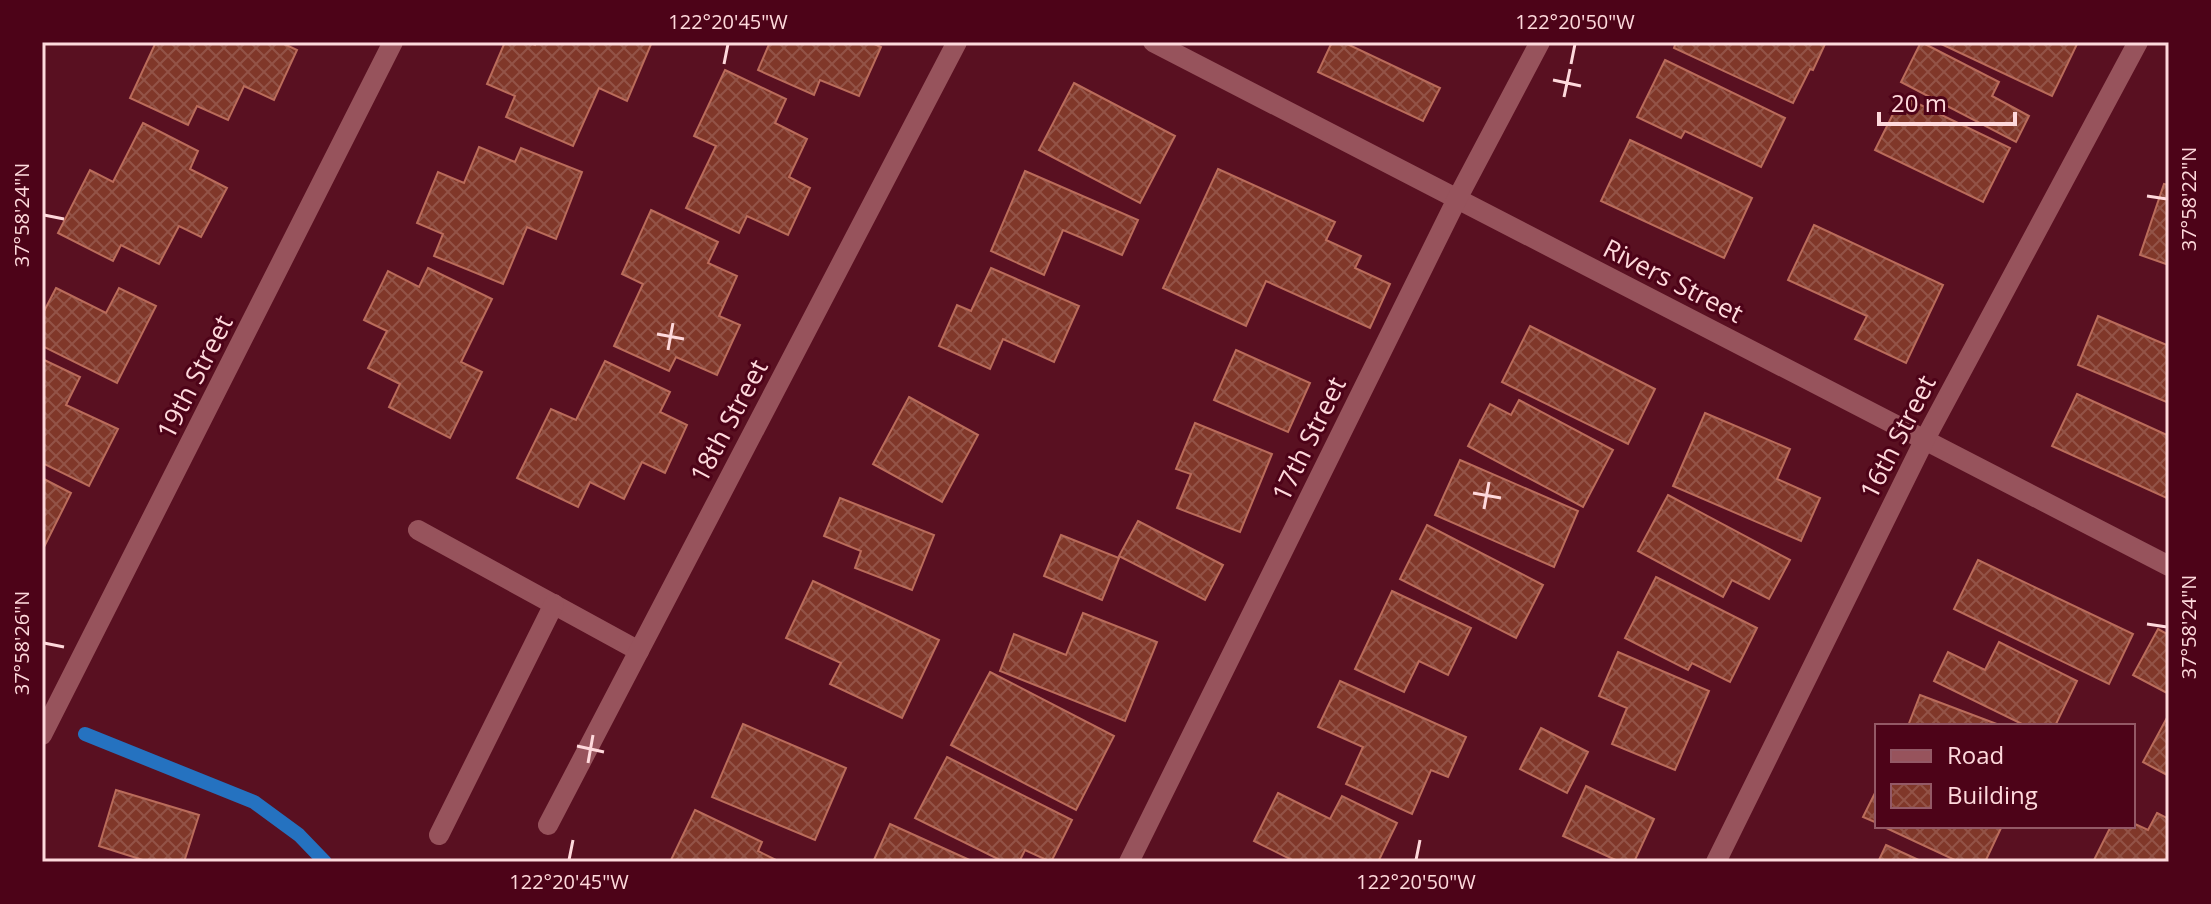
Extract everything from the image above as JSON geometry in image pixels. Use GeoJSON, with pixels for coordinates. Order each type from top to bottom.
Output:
{"type":"FeatureCollection","features":[{"type":"Feature","properties":{"kind":"street","name":"19th Street"},"geometry":{"type":"LineString","coordinates":[[42,735],[393,42]]}},
{"type":"Feature","properties":{"kind":"street","name":"18th Street"},"geometry":{"type":"LineString","coordinates":[[548,825],[957,42]]}},
{"type":"Feature","properties":{"kind":"street","name":"Rivers Street"},"geometry":{"type":"LineString","coordinates":[[1153,42],[2169,566]]}},
{"type":"Feature","properties":{"kind":"street","name":"17th Street"},"geometry":{"type":"LineString","coordinates":[[1129,862],[1457,199],[1540,42]]}},
{"type":"Feature","properties":{"kind":"street","name":"16th Street"},"geometry":{"type":"LineString","coordinates":[[1716,862],[1924,441],[2138,42]]}},
{"type":"Feature","properties":{"kind":"street"},"geometry":{"type":"LineString","coordinates":[[418,530],[639,651]]}},
{"type":"Feature","properties":{"kind":"street"},"geometry":{"type":"LineString","coordinates":[[439,835],[554,604]]}},
{"type":"Feature","properties":{"kind":"building"},"geometry":{"type":"Polygon","coordinates":[[[156,42],[280,42],[297,50],[274,100],[244,86],[228,120],[197,106],[188,125],[130,98],[156,42]]]}},
{"type":"Feature","properties":{"kind":"building"},"geometry":{"type":"Polygon","coordinates":[[[505,42],[535,45],[536,42],[652,42],[627,101],[599,88],[573,146],[506,117],[515,96],[487,84],[505,42]]]}},
{"type":"Feature","properties":{"kind":"building"},"geometry":{"type":"Polygon","coordinates":[[[770,42],[870,42],[881,47],[859,96],[820,80],[814,95],[758,70],[770,42]]]}},
{"type":"Feature","properties":{"kind":"building"},"geometry":{"type":"Polygon","coordinates":[[[1332,42],[1343,42],[1440,88],[1423,121],[1318,72],[1332,42]]]}},
{"type":"Feature","properties":{"kind":"building"},"geometry":{"type":"Polygon","coordinates":[[[1676,42],[1826,42],[1793,103],[1674,48],[1676,42]]]}},
{"type":"Feature","properties":{"kind":"building"},"geometry":{"type":"Polygon","coordinates":[[[1921,42],[1999,82],[1992,96],[2029,116],[2016,142],[1901,82],[1921,42]]]}},
{"type":"Feature","properties":{"kind":"building"},"geometry":{"type":"Polygon","coordinates":[[[1937,42],[2078,42],[2052,96],[1937,42]]]}},
{"type":"Feature","properties":{"kind":"building"},"geometry":{"type":"Polygon","coordinates":[[[1665,60],[1785,118],[1761,167],[1685,131],[1681,138],[1637,117],[1665,60]]]}},
{"type":"Feature","properties":{"kind":"building"},"geometry":{"type":"Polygon","coordinates":[[[725,70],[786,99],[775,123],[807,139],[789,177],[810,188],[788,235],[747,216],[739,233],[686,208],[716,146],[694,136],[725,70]]]}},
{"type":"Feature","properties":{"kind":"building"},"geometry":{"type":"Polygon","coordinates":[[[1074,83],[1175,136],[1140,203],[1039,150],[1074,83]]]}},
{"type":"Feature","properties":{"kind":"building"},"geometry":{"type":"Polygon","coordinates":[[[1902,96],[2010,148],[1983,202],[1875,150],[1902,96]]]}},
{"type":"Feature","properties":{"kind":"building"},"geometry":{"type":"Polygon","coordinates":[[[143,123],[198,151],[190,169],[227,188],[201,237],[179,226],[159,264],[121,245],[113,261],[58,233],[90,170],[113,182],[143,123]]]}},
{"type":"Feature","properties":{"kind":"building"},"geometry":{"type":"Polygon","coordinates":[[[1630,140],[1752,198],[1724,258],[1601,201],[1630,140]]]}},
{"type":"Feature","properties":{"kind":"building"},"geometry":{"type":"Polygon","coordinates":[[[479,147],[515,162],[521,148],[582,172],[556,239],[527,227],[503,284],[434,256],[443,234],[417,223],[438,172],[464,183],[479,147]]]}},
{"type":"Feature","properties":{"kind":"building"},"geometry":{"type":"Polygon","coordinates":[[[1218,169],[1335,222],[1326,240],[1361,256],[1355,268],[1390,284],[1370,328],[1266,281],[1246,326],[1163,288],[1218,169]]]}},
{"type":"Feature","properties":{"kind":"building"},"geometry":{"type":"Polygon","coordinates":[[[1025,171],[1138,220],[1122,255],[1063,230],[1044,275],[991,251],[1025,171]]]}},
{"type":"Feature","properties":{"kind":"building"},"geometry":{"type":"Polygon","coordinates":[[[2164,184],[2169,185],[2169,265],[2140,255],[2164,184]]]}},
{"type":"Feature","properties":{"kind":"building"},"geometry":{"type":"Polygon","coordinates":[[[651,210],[718,242],[708,263],[737,276],[719,316],[740,325],[717,375],[676,357],[669,371],[614,346],[643,284],[622,274],[651,210]]]}},
{"type":"Feature","properties":{"kind":"building"},"geometry":{"type":"Polygon","coordinates":[[[1814,225],[1943,285],[1906,363],[1855,339],[1867,316],[1788,280],[1814,225]]]}},
{"type":"Feature","properties":{"kind":"building"},"geometry":{"type":"Polygon","coordinates":[[[428,268],[492,299],[461,362],[482,372],[450,438],[389,407],[400,384],[368,368],[387,331],[364,320],[388,271],[419,287],[428,268]]]}},
{"type":"Feature","properties":{"kind":"building"},"geometry":{"type":"Polygon","coordinates":[[[991,268],[1079,306],[1054,362],[1003,339],[990,369],[939,346],[957,305],[971,311],[991,268]]]}},
{"type":"Feature","properties":{"kind":"building"},"geometry":{"type":"Polygon","coordinates":[[[56,288],[106,313],[119,288],[156,306],[117,383],[42,346],[42,315],[56,288]]]}},
{"type":"Feature","properties":{"kind":"building"},"geometry":{"type":"Polygon","coordinates":[[[2098,316],[2169,346],[2169,403],[2078,365],[2098,316]]]}},
{"type":"Feature","properties":{"kind":"building"},"geometry":{"type":"Polygon","coordinates":[[[1530,326],[1655,389],[1628,444],[1502,382],[1530,326]]]}},
{"type":"Feature","properties":{"kind":"building"},"geometry":{"type":"Polygon","coordinates":[[[1236,350],[1310,383],[1288,432],[1214,400],[1236,350]]]}},
{"type":"Feature","properties":{"kind":"building"},"geometry":{"type":"Polygon","coordinates":[[[42,359],[80,377],[66,405],[118,429],[89,486],[42,463],[42,359]]]}},
{"type":"Feature","properties":{"kind":"building"},"geometry":{"type":"Polygon","coordinates":[[[605,361],[670,392],[660,412],[687,425],[665,473],[642,462],[624,499],[590,482],[578,507],[517,478],[551,409],[576,420],[605,361]]]}},
{"type":"Feature","properties":{"kind":"building"},"geometry":{"type":"Polygon","coordinates":[[[2077,394],[2169,436],[2169,499],[2052,446],[2077,394]]]}},
{"type":"Feature","properties":{"kind":"building"},"geometry":{"type":"Polygon","coordinates":[[[909,397],[978,435],[942,502],[873,464],[909,397]]]}},
{"type":"Feature","properties":{"kind":"building"},"geometry":{"type":"Polygon","coordinates":[[[1519,400],[1613,450],[1583,507],[1468,446],[1490,404],[1511,415],[1519,400]]]}},
{"type":"Feature","properties":{"kind":"building"},"geometry":{"type":"Polygon","coordinates":[[[1705,413],[1790,449],[1777,479],[1820,498],[1801,541],[1673,486],[1705,413]]]}},
{"type":"Feature","properties":{"kind":"building"},"geometry":{"type":"Polygon","coordinates":[[[1195,423],[1272,454],[1240,532],[1177,508],[1191,474],[1176,469],[1195,423]]]}},
{"type":"Feature","properties":{"kind":"building"},"geometry":{"type":"Polygon","coordinates":[[[1460,460],[1578,511],[1554,567],[1435,515],[1460,460]]]}},
{"type":"Feature","properties":{"kind":"building"},"geometry":{"type":"Polygon","coordinates":[[[42,478],[71,493],[42,551],[42,478]]]}},
{"type":"Feature","properties":{"kind":"building"},"geometry":{"type":"Polygon","coordinates":[[[1668,495],[1790,560],[1769,599],[1732,580],[1723,597],[1638,551],[1668,495]]]}},
{"type":"Feature","properties":{"kind":"building"},"geometry":{"type":"Polygon","coordinates":[[[840,498],[934,535],[912,590],[855,568],[861,551],[824,536],[840,498]]]}},
{"type":"Feature","properties":{"kind":"building"},"geometry":{"type":"Polygon","coordinates":[[[1138,521],[1223,565],[1205,600],[1119,556],[1138,521]]]}},
{"type":"Feature","properties":{"kind":"building"},"geometry":{"type":"Polygon","coordinates":[[[1427,525],[1543,585],[1516,638],[1400,579],[1427,525]]]}},
{"type":"Feature","properties":{"kind":"building"},"geometry":{"type":"Polygon","coordinates":[[[1061,535],[1119,558],[1102,600],[1044,576],[1061,535]]]}},
{"type":"Feature","properties":{"kind":"building"},"geometry":{"type":"Polygon","coordinates":[[[1978,560],[2133,634],[2109,684],[1954,609],[1978,560]]]}},
{"type":"Feature","properties":{"kind":"building"},"geometry":{"type":"Polygon","coordinates":[[[1656,577],[1757,628],[1730,682],[1692,663],[1688,670],[1625,638],[1656,577]]]}},
{"type":"Feature","properties":{"kind":"building"},"geometry":{"type":"Polygon","coordinates":[[[813,581],[939,640],[902,718],[830,684],[841,663],[786,638],[813,581]]]}},
{"type":"Feature","properties":{"kind":"building"},"geometry":{"type":"Polygon","coordinates":[[[1392,591],[1471,628],[1448,675],[1419,661],[1404,692],[1355,669],[1392,591]]]}},
{"type":"Feature","properties":{"kind":"building"},"geometry":{"type":"Polygon","coordinates":[[[1083,613],[1157,642],[1125,721],[1000,671],[1014,634],[1066,655],[1083,613]]]}},
{"type":"Feature","properties":{"kind":"building"},"geometry":{"type":"Polygon","coordinates":[[[2158,629],[2169,635],[2169,694],[2133,675],[2158,629]]]}},
{"type":"Feature","properties":{"kind":"building"},"geometry":{"type":"Polygon","coordinates":[[[1999,642],[2077,681],[2056,724],[2022,724],[1934,681],[1948,652],[1985,670],[1999,642]]]}},
{"type":"Feature","properties":{"kind":"building"},"geometry":{"type":"Polygon","coordinates":[[[1618,652],[1709,691],[1675,770],[1612,744],[1627,708],[1599,696],[1618,652]]]}},
{"type":"Feature","properties":{"kind":"building"},"geometry":{"type":"Polygon","coordinates":[[[990,672],[1114,736],[1076,810],[951,745],[990,672]]]}},
{"type":"Feature","properties":{"kind":"building"},"geometry":{"type":"Polygon","coordinates":[[[1340,681],[1466,737],[1448,777],[1431,770],[1412,814],[1346,784],[1363,747],[1318,727],[1340,681]]]}},
{"type":"Feature","properties":{"kind":"building"},"geometry":{"type":"Polygon","coordinates":[[[1920,695],[1997,724],[1909,724],[1920,695]]]}},
{"type":"Feature","properties":{"kind":"building"},"geometry":{"type":"Polygon","coordinates":[[[2169,714],[2169,776],[2143,762],[2169,714]]]}},
{"type":"Feature","properties":{"kind":"building"},"geometry":{"type":"Polygon","coordinates":[[[743,724],[846,768],[815,840],[712,797],[743,724]]]}},
{"type":"Feature","properties":{"kind":"building"},"geometry":{"type":"Polygon","coordinates":[[[1541,728],[1588,752],[1567,793],[1520,769],[1541,728]]]}},
{"type":"Feature","properties":{"kind":"building"},"geometry":{"type":"Polygon","coordinates":[[[947,757],[1072,820],[1051,862],[1025,850],[1019,862],[1004,862],[915,818],[947,757]]]}},
{"type":"Feature","properties":{"kind":"building"},"geometry":{"type":"Polygon","coordinates":[[[1586,786],[1654,819],[1634,862],[1620,862],[1563,836],[1586,786]]]}},
{"type":"Feature","properties":{"kind":"building"},"geometry":{"type":"Polygon","coordinates":[[[116,790],[199,815],[184,862],[149,862],[99,846],[116,790]]]}},
{"type":"Feature","properties":{"kind":"building"},"geometry":{"type":"Polygon","coordinates":[[[1278,793],[1330,819],[1342,796],[1397,823],[1378,862],[1296,862],[1254,841],[1278,793]]]}},
{"type":"Feature","properties":{"kind":"building"},"geometry":{"type":"Polygon","coordinates":[[[1875,793],[1875,822],[1863,817],[1875,793]]]}},
{"type":"Feature","properties":{"kind":"building"},"geometry":{"type":"Polygon","coordinates":[[[695,810],[762,842],[758,851],[780,862],[670,862],[695,810]]]}},
{"type":"Feature","properties":{"kind":"building"},"geometry":{"type":"Polygon","coordinates":[[[2157,813],[2169,819],[2169,862],[2093,862],[2110,828],[2135,828],[2135,824],[2148,830],[2157,813]]]}},
{"type":"Feature","properties":{"kind":"building"},"geometry":{"type":"Polygon","coordinates":[[[890,824],[974,862],[873,862],[890,824]]]}},
{"type":"Feature","properties":{"kind":"building"},"geometry":{"type":"Polygon","coordinates":[[[1886,828],[2001,828],[1985,862],[1959,862],[1886,828]]]}},
{"type":"Feature","properties":{"kind":"building"},"geometry":{"type":"Polygon","coordinates":[[[1886,845],[1923,862],[1878,862],[1886,845]]]}},
{"type":"Feature","properties":{"kind":"waterway"},"geometry":{"type":"LineString","coordinates":[[85,734],[254,802],[299,835],[325,862]]}}]}
